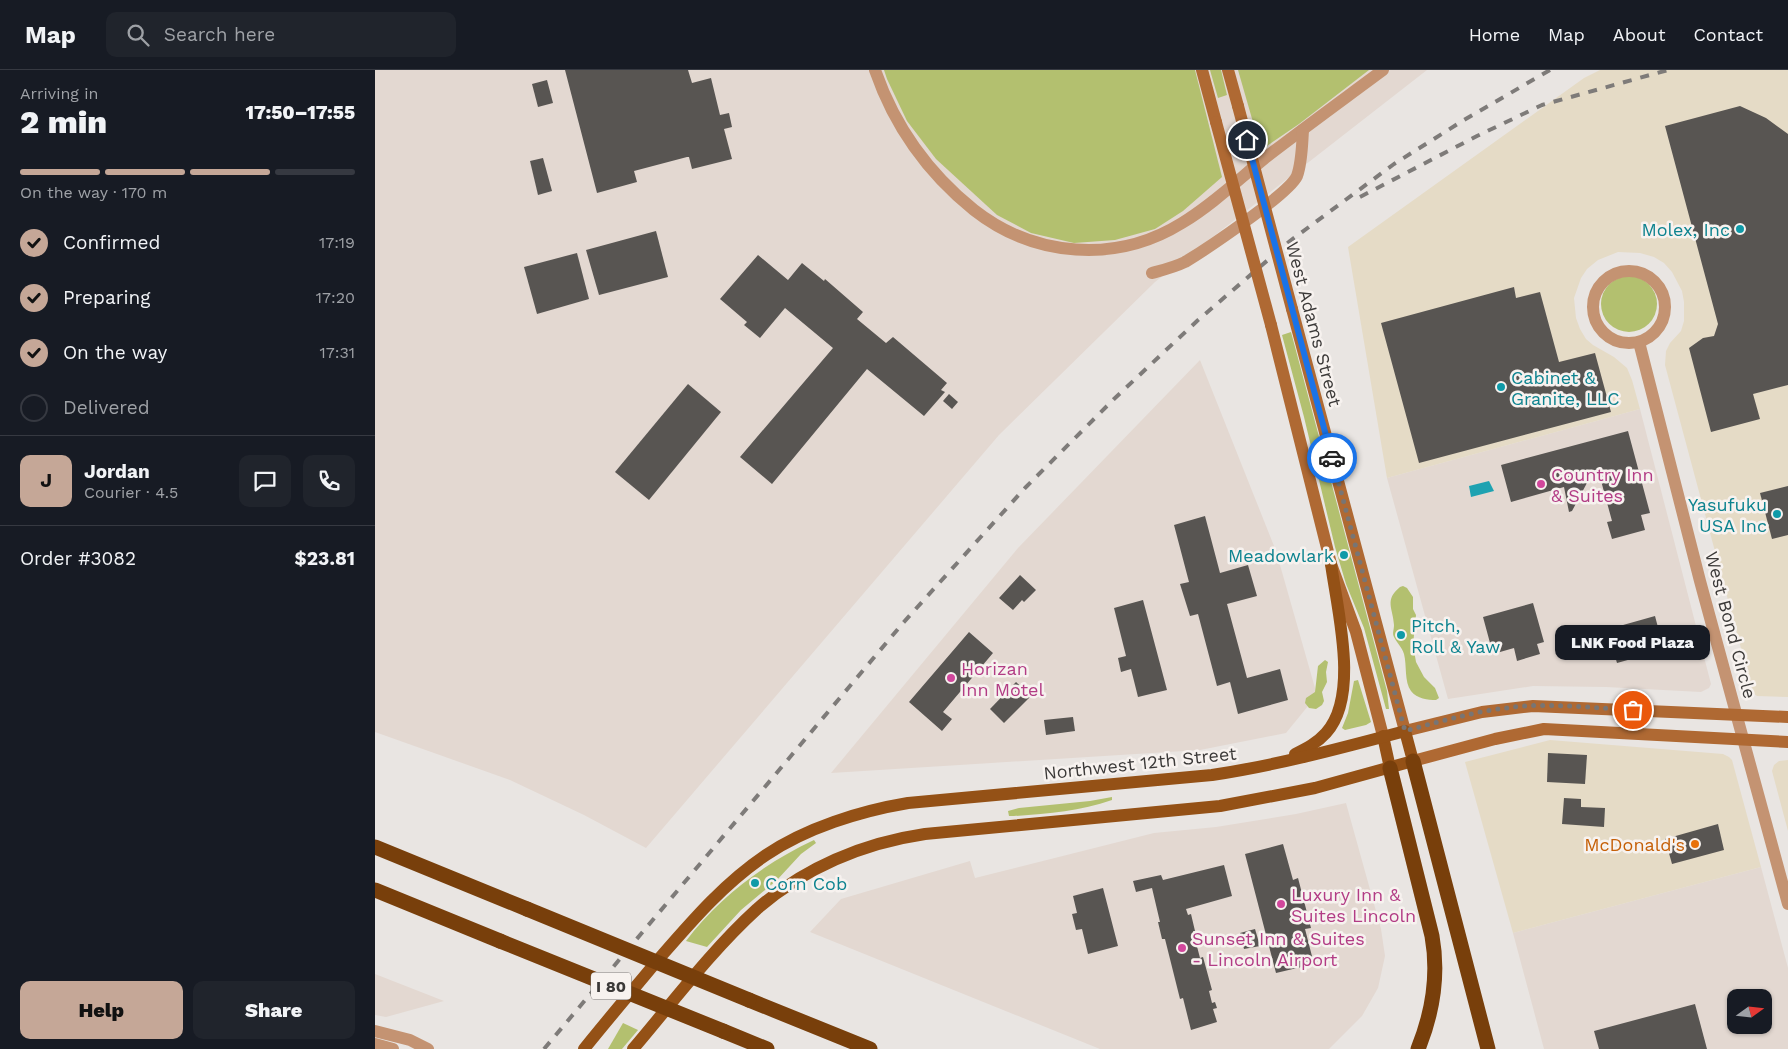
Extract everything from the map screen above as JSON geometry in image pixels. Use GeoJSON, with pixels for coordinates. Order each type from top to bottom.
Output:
{"type":"FeatureCollection","features":[{"type":"Feature","properties":{"kind":"highway"},"geometry":{"type":"LineString","coordinates":[[1413,761],[1488,1049]]}},
{"type":"Feature","properties":{"kind":"highway"},"geometry":{"type":"LineString","coordinates":[[1390,768],[1435,956],[1435,980],[1432,1003],[1427,1027],[1418,1049]]}},
{"type":"Feature","properties":{"kind":"highway","name":"I 80"},"geometry":{"type":"LineString","coordinates":[[375,847],[870,1049]]}},
{"type":"Feature","properties":{"kind":"highway","name":"I 80"},"geometry":{"type":"LineString","coordinates":[[375,890],[767,1049]]}},
{"type":"Feature","properties":{"kind":"main road"},"geometry":{"type":"LineString","coordinates":[[1202,70],[1271,325],[1331,564],[1343,649],[1344,684],[1336,717],[1326,733],[1313,745],[1277,764]]}},
{"type":"Feature","properties":{"kind":"main road","name":"West Adams Street"},"geometry":{"type":"LineString","coordinates":[[1228,70],[1413,761]]}},
{"type":"Feature","properties":{"kind":"main road"},"geometry":{"type":"LineString","coordinates":[[1331,564],[1356,632],[1390,768]]}},
{"type":"Feature","properties":{"kind":"main road","name":"Northwest 12th Street"},"geometry":{"type":"LineString","coordinates":[[584,1049],[684,928],[736,876],[768,853],[829,824],[880,808],[908,803],[1212,775],[1277,764],[1482,712],[1533,706],[1788,717]]}},
{"type":"Feature","properties":{"kind":"main road"},"geometry":{"type":"LineString","coordinates":[[633,1049],[711,957],[757,909],[792,883],[821,867],[858,850],[901,837],[1220,806],[1315,788],[1505,736],[1544,729],[1788,742]]}},
{"type":"Feature","properties":{"kind":"street"},"geometry":{"type":"LineString","coordinates":[[875,70],[890,107],[903,131],[941,179],[963,201],[997,226],[1028,240],[1056,248],[1075,250],[1117,248],[1169,230],[1198,213],[1265,158],[1383,70]]}},
{"type":"Feature","properties":{"kind":"street"},"geometry":{"type":"LineString","coordinates":[[1152,272],[1183,263],[1281,193],[1296,177],[1300,162],[1303,130]]}},
{"type":"Feature","properties":{"kind":"street"},"geometry":{"type":"LineString","coordinates":[[1630,271],[1646,276],[1659,287],[1664,297],[1663,320],[1653,333],[1639,342],[1627,343],[1615,340],[1604,333],[1595,317],[1594,298],[1599,287],[1603,282],[1619,272],[1630,271]]}},
{"type":"Feature","properties":{"kind":"street","name":"West Bond Circle"},"geometry":{"type":"LineString","coordinates":[[1639,342],[1788,904]]}},
{"type":"Feature","properties":{"kind":"street"},"geometry":{"type":"LineString","coordinates":[[375,1032],[410,1040],[428,1049]]}},
{"type":"Feature","properties":{"kind":"street"},"geometry":{"type":"LineString","coordinates":[[375,1044],[393,1049]]}},
{"type":"Feature","properties":{"kind":"shaded area"},"geometry":{"type":"Polygon","coordinates":[[[375,70],[1427,70],[1155,282],[999,435],[646,848],[584,815],[510,780],[375,732],[375,70]]]}},
{"type":"Feature","properties":{"kind":"shaded area"},"geometry":{"type":"Polygon","coordinates":[[[1600,70],[1788,70],[1788,697],[1757,696],[1753,693],[1665,365],[1666,351],[1670,343],[1681,331],[1684,321],[1682,291],[1672,272],[1664,263],[1654,257],[1640,253],[1618,252],[1598,260],[1587,269],[1581,278],[1574,298],[1576,318],[1580,329],[1586,339],[1593,345],[1614,357],[1627,368],[1640,409],[1387,478],[1348,247],[1584,78],[1600,70]]]}},
{"type":"Feature","properties":{"kind":"shaded area"},"geometry":{"type":"Polygon","coordinates":[[[1200,360],[1276,551],[1317,695],[1286,733],[1200,750],[831,773],[1018,548],[1200,360]]]}},
{"type":"Feature","properties":{"kind":"shaded area"},"geometry":{"type":"Polygon","coordinates":[[[1640,409],[1711,684],[1709,688],[1701,692],[1606,687],[1533,686],[1448,699],[1387,478],[1640,409]]]}},
{"type":"Feature","properties":{"kind":"shaded area"},"geometry":{"type":"Polygon","coordinates":[[[1550,740],[1723,754],[1729,757],[1732,760],[1761,867],[1513,933],[1465,762],[1550,740]]]}},
{"type":"Feature","properties":{"kind":"shaded area"},"geometry":{"type":"Polygon","coordinates":[[[1788,760],[1788,831],[1772,771],[1774,765],[1779,761],[1788,760]]]}},
{"type":"Feature","properties":{"kind":"shaded area"},"geometry":{"type":"Polygon","coordinates":[[[1346,803],[1381,929],[1385,956],[1378,988],[1362,1016],[1329,1049],[1100,1049],[810,932],[841,899],[970,861],[975,878],[1154,833],[1216,827],[1296,814],[1346,803]]]}},
{"type":"Feature","properties":{"kind":"shaded area"},"geometry":{"type":"Polygon","coordinates":[[[1761,867],[1788,968],[1788,1049],[1544,1049],[1513,933],[1761,867]]]}},
{"type":"Feature","properties":{"kind":"shaded area"},"geometry":{"type":"Polygon","coordinates":[[[375,974],[444,1001],[386,1017],[375,1015],[375,974]]]}},
{"type":"Feature","properties":{"kind":"green space"},"geometry":{"type":"Polygon","coordinates":[[[884,70],[1195,70],[1222,177],[1183,211],[1155,229],[1115,240],[1074,243],[1031,233],[997,215],[936,159],[907,121],[884,70]]]}},
{"type":"Feature","properties":{"kind":"green space"},"geometry":{"type":"Polygon","coordinates":[[[1210,70],[1221,70],[1227,95],[1218,98],[1210,70]]]}},
{"type":"Feature","properties":{"kind":"green space"},"geometry":{"type":"Polygon","coordinates":[[[1238,70],[1369,70],[1299,124],[1261,150],[1238,70]]]}},
{"type":"Feature","properties":{"kind":"green space"},"geometry":{"type":"Polygon","coordinates":[[[1629,276],[1640,278],[1649,284],[1655,293],[1657,304],[1655,315],[1649,324],[1640,330],[1629,332],[1618,330],[1609,324],[1603,315],[1601,304],[1603,293],[1609,284],[1618,278],[1629,276]]]}},
{"type":"Feature","properties":{"kind":"green space"},"geometry":{"type":"Polygon","coordinates":[[[1291,332],[1387,691],[1389,709],[1386,709],[1364,628],[1346,584],[1335,547],[1282,335],[1291,332]]]}},
{"type":"Feature","properties":{"kind":"green space"},"geometry":{"type":"Polygon","coordinates":[[[1403,586],[1407,588],[1413,597],[1413,609],[1416,615],[1413,645],[1416,662],[1424,677],[1435,688],[1439,698],[1436,700],[1426,699],[1413,694],[1407,683],[1404,654],[1393,636],[1394,625],[1391,600],[1395,592],[1403,586]]]}},
{"type":"Feature","properties":{"kind":"green space"},"geometry":{"type":"Polygon","coordinates":[[[1325,660],[1328,662],[1327,682],[1322,692],[1324,701],[1316,709],[1309,708],[1305,703],[1306,698],[1315,692],[1318,666],[1325,660]]]}},
{"type":"Feature","properties":{"kind":"green space"},"geometry":{"type":"Polygon","coordinates":[[[1358,680],[1371,722],[1345,730],[1342,728],[1348,713],[1354,681],[1358,680]]]}},
{"type":"Feature","properties":{"kind":"green space"},"geometry":{"type":"Polygon","coordinates":[[[1112,797],[1112,800],[1100,804],[1064,811],[1009,816],[1008,811],[1019,808],[1112,797]]]}},
{"type":"Feature","properties":{"kind":"green space"},"geometry":{"type":"Polygon","coordinates":[[[814,840],[816,843],[801,854],[777,880],[741,910],[707,947],[686,941],[713,910],[744,883],[778,859],[814,840]]]}},
{"type":"Feature","properties":{"kind":"green space"},"geometry":{"type":"Polygon","coordinates":[[[623,1023],[638,1030],[622,1049],[608,1049],[623,1023]]]}},
{"type":"Feature","properties":{"kind":"water"},"geometry":{"type":"Polygon","coordinates":[[[1489,481],[1494,491],[1471,497],[1469,486],[1489,481]]]}},
{"type":"Feature","properties":{"kind":"building"},"geometry":{"type":"Polygon","coordinates":[[[565,70],[688,70],[692,83],[711,78],[720,115],[729,113],[732,127],[724,129],[732,159],[692,169],[689,157],[687,157],[634,171],[637,182],[597,193],[565,70]]]}},
{"type":"Feature","properties":{"kind":"building"},"geometry":{"type":"Polygon","coordinates":[[[547,80],[553,103],[538,107],[532,84],[547,80]]]}},
{"type":"Feature","properties":{"kind":"building","name":"Molex, Inc"},"geometry":{"type":"Polygon","coordinates":[[[1740,106],[1766,118],[1788,134],[1788,385],[1753,394],[1760,419],[1711,432],[1689,348],[1703,338],[1714,336],[1718,324],[1665,126],[1740,106]]]}},
{"type":"Feature","properties":{"kind":"building"},"geometry":{"type":"Polygon","coordinates":[[[543,158],[552,191],[538,195],[530,161],[543,158]]]}},
{"type":"Feature","properties":{"kind":"building"},"geometry":{"type":"Polygon","coordinates":[[[656,231],[668,277],[599,295],[586,250],[656,231]]]}},
{"type":"Feature","properties":{"kind":"building"},"geometry":{"type":"Polygon","coordinates":[[[577,253],[589,299],[537,314],[524,267],[577,253]]]}},
{"type":"Feature","properties":{"kind":"building"},"geometry":{"type":"Polygon","coordinates":[[[758,255],[788,280],[802,263],[824,281],[825,279],[863,312],[857,319],[886,343],[893,337],[947,383],[941,390],[945,392],[924,416],[867,369],[772,484],[740,457],[833,348],[785,308],[760,338],[744,325],[747,322],[720,299],[758,255]]]}},
{"type":"Feature","properties":{"kind":"building","name":"Cabinet & Granite, LLC"},"geometry":{"type":"Polygon","coordinates":[[[1514,287],[1516,298],[1540,292],[1559,362],[1595,353],[1611,412],[1419,463],[1381,323],[1514,287]]]}},
{"type":"Feature","properties":{"kind":"building"},"geometry":{"type":"Polygon","coordinates":[[[688,384],[721,412],[649,500],[615,472],[688,384]]]}},
{"type":"Feature","properties":{"kind":"building"},"geometry":{"type":"Polygon","coordinates":[[[949,394],[958,402],[952,409],[943,401],[949,394]]]}},
{"type":"Feature","properties":{"kind":"building","name":"Country Inn & Suites"},"geometry":{"type":"Polygon","coordinates":[[[1628,431],[1650,513],[1641,515],[1645,530],[1612,539],[1607,522],[1612,521],[1600,477],[1588,481],[1572,511],[1569,512],[1564,487],[1511,502],[1501,465],[1628,431]]]}},
{"type":"Feature","properties":{"kind":"building","name":"Yasufuku USA Inc"},"geometry":{"type":"Polygon","coordinates":[[[1788,486],[1788,535],[1772,539],[1760,493],[1788,486]]]}},
{"type":"Feature","properties":{"kind":"building"},"geometry":{"type":"Polygon","coordinates":[[[1205,516],[1220,573],[1248,565],[1257,596],[1227,604],[1247,678],[1280,669],[1288,700],[1238,714],[1230,682],[1217,686],[1198,614],[1190,616],[1180,584],[1189,582],[1174,525],[1205,516]]]}},
{"type":"Feature","properties":{"kind":"building"},"geometry":{"type":"Polygon","coordinates":[[[1020,575],[1036,590],[1024,602],[1022,600],[1013,610],[999,598],[1020,575]]]}},
{"type":"Feature","properties":{"kind":"building"},"geometry":{"type":"Polygon","coordinates":[[[1143,600],[1167,690],[1138,697],[1131,669],[1121,672],[1118,658],[1126,656],[1114,608],[1143,600]]]}},
{"type":"Feature","properties":{"kind":"building"},"geometry":{"type":"Polygon","coordinates":[[[1533,603],[1544,642],[1537,644],[1540,654],[1517,661],[1514,648],[1493,654],[1483,617],[1533,603]]]}},
{"type":"Feature","properties":{"kind":"building"},"geometry":{"type":"Polygon","coordinates":[[[1655,616],[1665,654],[1651,658],[1649,654],[1617,663],[1609,636],[1618,634],[1616,627],[1655,616]]]}},
{"type":"Feature","properties":{"kind":"building","name":"Horizan Inn Motel"},"geometry":{"type":"Polygon","coordinates":[[[969,632],[993,653],[943,712],[952,719],[942,731],[909,702],[969,632]]]}},
{"type":"Feature","properties":{"kind":"building"},"geometry":{"type":"Polygon","coordinates":[[[1016,682],[1031,696],[1004,723],[990,709],[1016,682]]]}},
{"type":"Feature","properties":{"kind":"building"},"geometry":{"type":"Polygon","coordinates":[[[1073,717],[1075,731],[1046,735],[1044,720],[1073,717]]]}},
{"type":"Feature","properties":{"kind":"building"},"geometry":{"type":"Polygon","coordinates":[[[1548,753],[1587,755],[1585,784],[1547,782],[1548,753]]]}},
{"type":"Feature","properties":{"kind":"building"},"geometry":{"type":"Polygon","coordinates":[[[1564,798],[1581,799],[1581,807],[1605,808],[1604,827],[1562,824],[1564,798]]]}},
{"type":"Feature","properties":{"kind":"building","name":"McDonald's"},"geometry":{"type":"Polygon","coordinates":[[[1718,824],[1724,850],[1672,864],[1665,839],[1718,824]]]}},
{"type":"Feature","properties":{"kind":"building","name":"Luxury Inn & Suites Lincoln"},"geometry":{"type":"Polygon","coordinates":[[[1283,844],[1293,880],[1298,878],[1311,928],[1305,929],[1314,964],[1276,973],[1245,854],[1283,844]]]}},
{"type":"Feature","properties":{"kind":"building","name":"Sunset Inn & Suites - Lincoln Airport"},"geometry":{"type":"Polygon","coordinates":[[[1224,865],[1232,896],[1186,909],[1188,915],[1191,914],[1200,958],[1203,957],[1212,990],[1209,991],[1212,1003],[1215,1002],[1217,1008],[1213,1009],[1217,1022],[1191,1030],[1183,998],[1180,999],[1165,939],[1162,939],[1152,888],[1136,892],[1133,881],[1161,875],[1163,880],[1224,865]]]}},
{"type":"Feature","properties":{"kind":"building"},"geometry":{"type":"Polygon","coordinates":[[[1103,888],[1118,946],[1088,954],[1082,929],[1076,930],[1072,914],[1077,913],[1073,896],[1103,888]]]}},
{"type":"Feature","properties":{"kind":"building"},"geometry":{"type":"Polygon","coordinates":[[[1255,929],[1260,946],[1244,949],[1240,933],[1255,929]]]}},
{"type":"Feature","properties":{"kind":"building"},"geometry":{"type":"Polygon","coordinates":[[[1695,1004],[1707,1049],[1599,1049],[1594,1031],[1695,1004]]]}},
{"type":"Feature","properties":{"kind":"railway"},"geometry":{"type":"LineString","coordinates":[[544,1049],[903,623],[1025,488],[1114,399],[1197,321],[1290,241],[1394,164],[1464,120],[1550,70]]}},
{"type":"Feature","properties":{"kind":"railway"},"geometry":{"type":"LineString","coordinates":[[1360,197],[1477,136],[1542,105],[1668,70]]}},
{"type":"Feature","properties":{"kind":"way so far"},"geometry":{"type":"LineString","coordinates":[[1332,458],[1405,731],[1507,707],[1561,706],[1633,710]]}},
{"type":"Feature","properties":{"kind":"place","name":"Molex, Inc"},"geometry":{"type":"Point","coordinates":[1740,229]}},
{"type":"Feature","properties":{"kind":"place","name":"Cabinet & Granite, LLC"},"geometry":{"type":"Point","coordinates":[1501,387]}},
{"type":"Feature","properties":{"kind":"place","name":"Country Inn & Suites"},"geometry":{"type":"Point","coordinates":[1541,484]}},
{"type":"Feature","properties":{"kind":"place","name":"Yasufuku USA Inc"},"geometry":{"type":"Point","coordinates":[1777,514]}},
{"type":"Feature","properties":{"kind":"place","name":"Meadowlark"},"geometry":{"type":"Point","coordinates":[1344,555]}},
{"type":"Feature","properties":{"kind":"place","name":"Pitch, Roll & Yaw"},"geometry":{"type":"Point","coordinates":[1401,635]}},
{"type":"Feature","properties":{"kind":"place","name":"Horizan Inn Motel"},"geometry":{"type":"Point","coordinates":[951,678]}},
{"type":"Feature","properties":{"kind":"place","name":"LNK Food Plaza"},"geometry":{"type":"Point","coordinates":[1633,710]}},
{"type":"Feature","properties":{"kind":"place","name":"McDonald's"},"geometry":{"type":"Point","coordinates":[1695,844]}},
{"type":"Feature","properties":{"kind":"place","name":"Corn Cob"},"geometry":{"type":"Point","coordinates":[755,883]}},
{"type":"Feature","properties":{"kind":"place","name":"Luxury Inn & Suites Lincoln"},"geometry":{"type":"Point","coordinates":[1281,904]}},
{"type":"Feature","properties":{"kind":"place","name":"Sunset Inn & Suites - Lincoln Airport"},"geometry":{"type":"Point","coordinates":[1182,948]}},
{"type":"Feature","properties":{"kind":"route"},"geometry":{"type":"LineString","coordinates":[[1247,140],[1332,458]]}}]}
